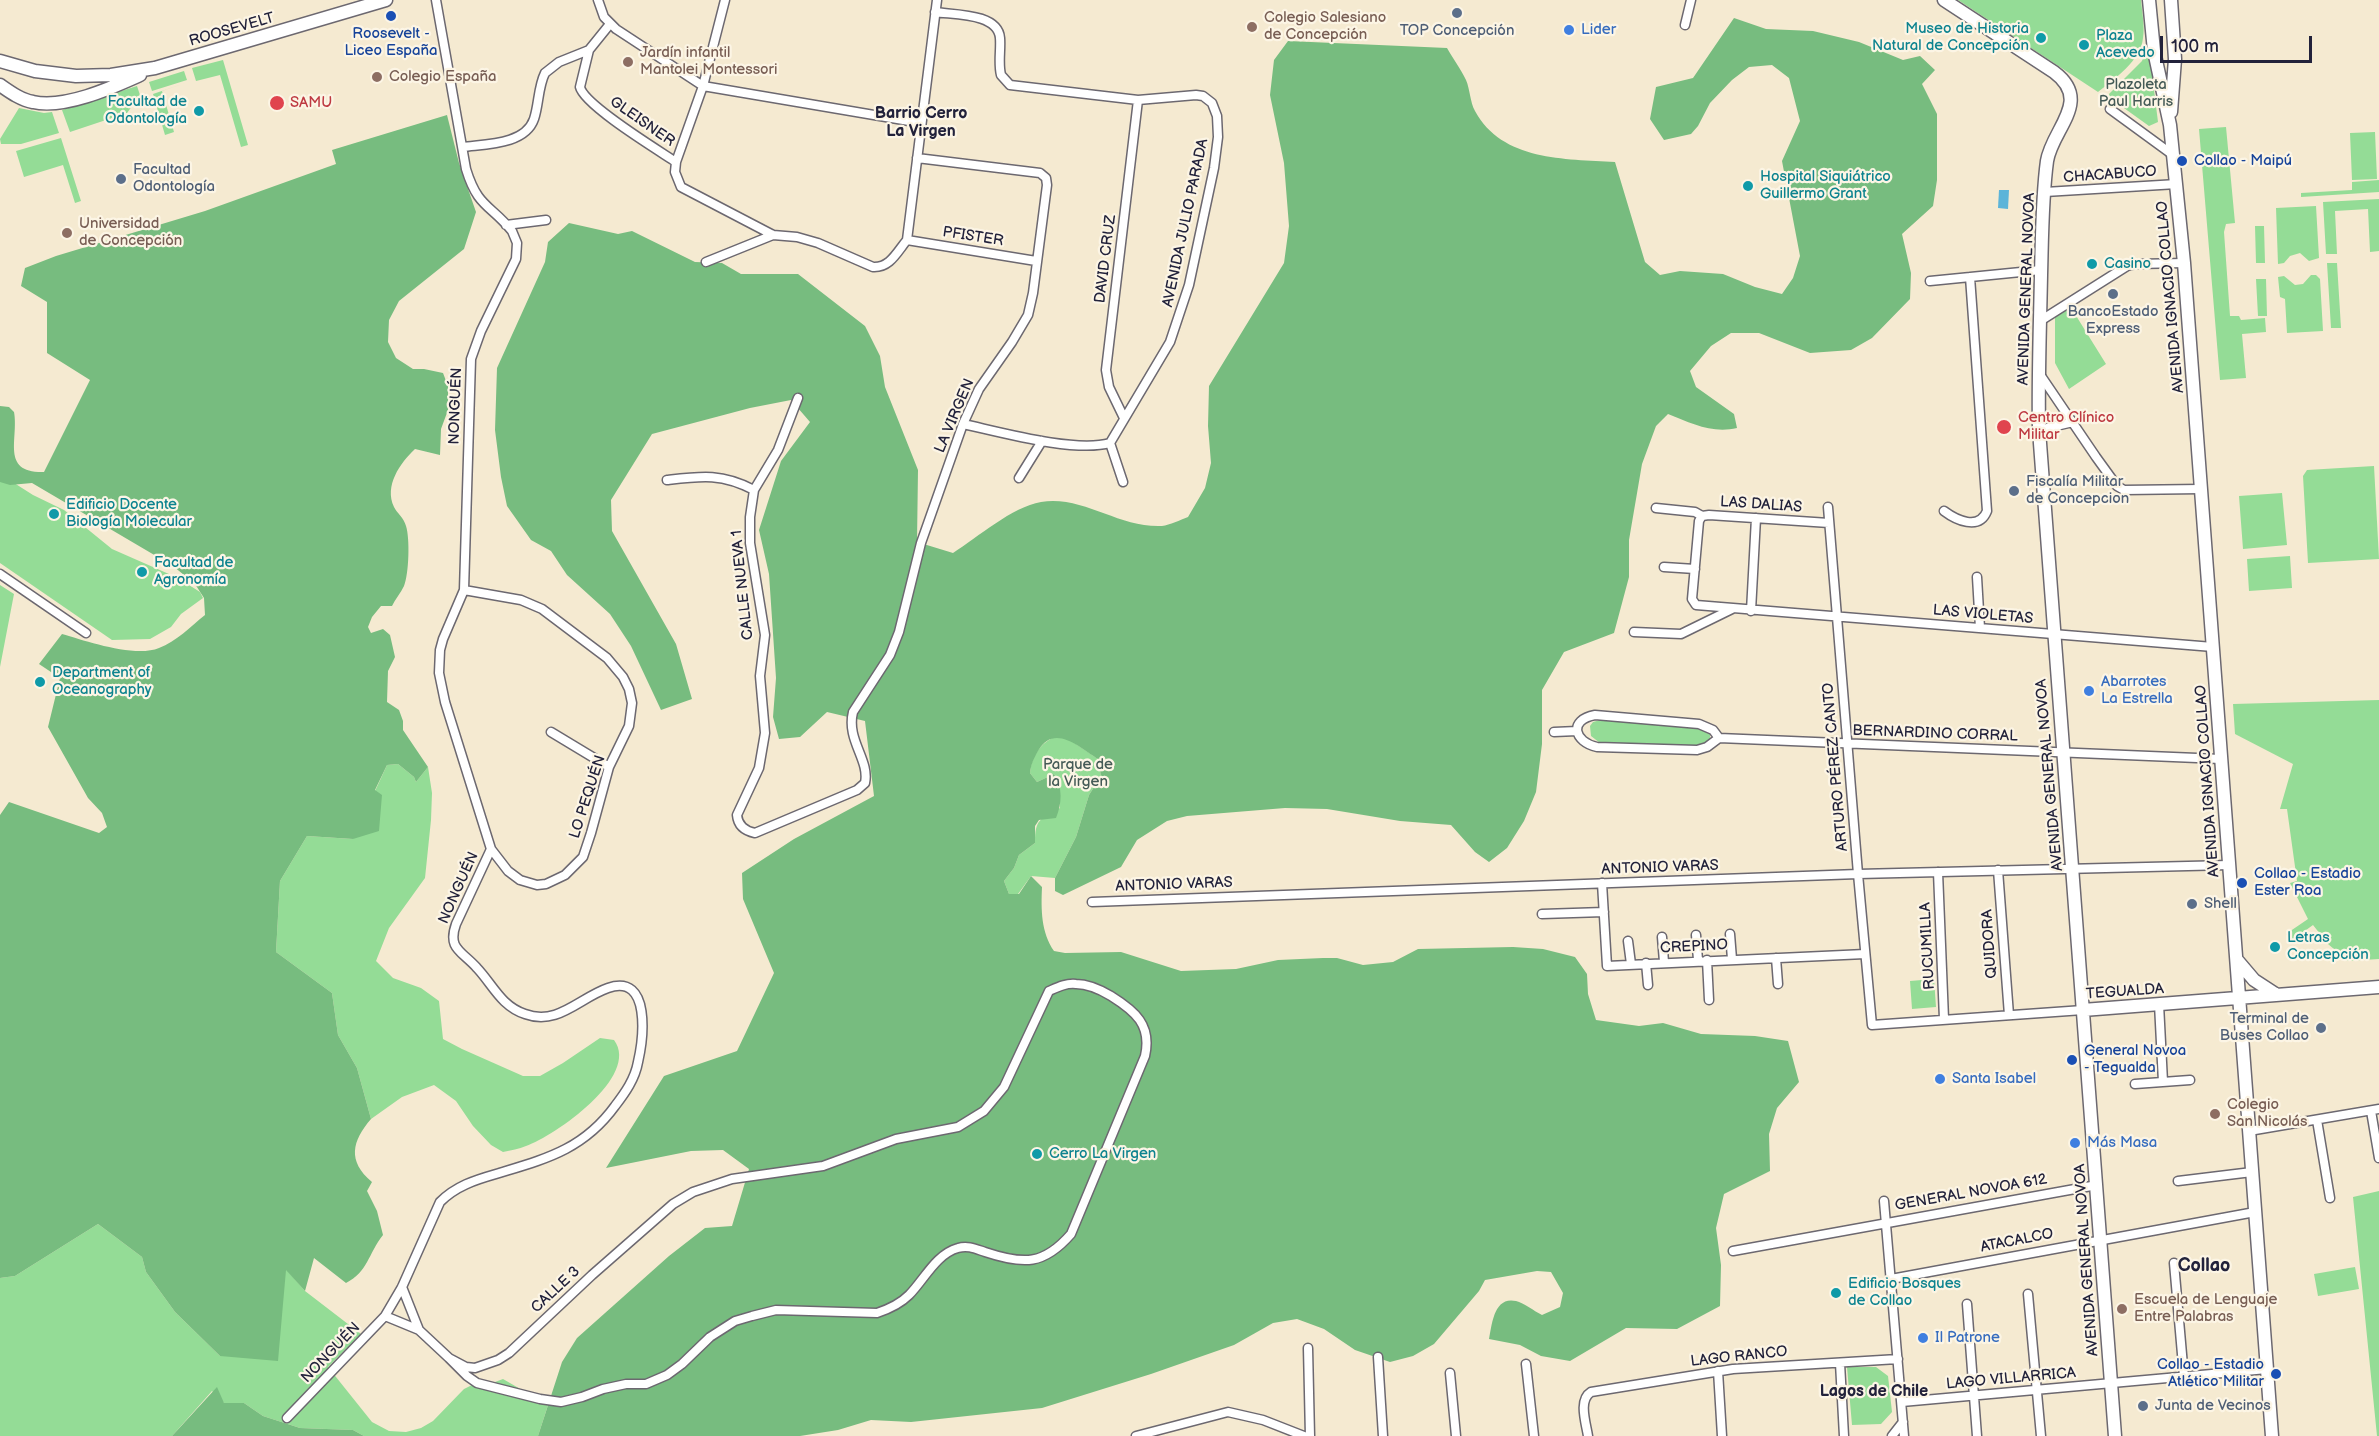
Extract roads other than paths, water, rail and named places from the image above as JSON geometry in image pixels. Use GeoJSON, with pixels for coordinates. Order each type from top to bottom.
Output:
{"type":"FeatureCollection","features":[{"type":"Feature","properties":{"kind":"main road","name":"ROOSEVELT"},"geometry":{"type":"LineString","coordinates":[[0,85],[18,96],[40,103],[74,99],[155,68],[386,0]]}},
{"type":"Feature","properties":{"kind":"main road","name":"AVENIDA GENERAL NOVOA"},"geometry":{"type":"LineString","coordinates":[[1944,0],[2059,76],[2070,94],[2068,116],[2049,154],[2045,192],[2041,270],[2039,430],[2115,1436]]}},
{"type":"Feature","properties":{"kind":"main road","name":"AVENIDA IGNACIO COLLAO"},"geometry":{"type":"LineString","coordinates":[[2149,0],[2154,51],[2174,155],[2184,263],[2272,1436]]}},
{"type":"Feature","properties":{"kind":"main road","name":"AVENIDA IGNACIO COLLAO"},"geometry":{"type":"LineString","coordinates":[[2170,125],[2175,59],[2171,0]]}},
{"type":"Feature","properties":{"kind":"main road","name":"ROOSEVELT"},"geometry":{"type":"LineString","coordinates":[[0,61],[22,68],[76,76],[111,75],[155,68]]}},
{"type":"Feature","properties":{"kind":"main road"},"geometry":{"type":"LineString","coordinates":[[2236,957],[2254,980],[2278,996]]}},
{"type":"Feature","properties":{"kind":"main road","name":"TEGUALDA"},"geometry":{"type":"LineString","coordinates":[[2083,1010],[2379,987]]}},
{"type":"Feature","properties":{"kind":"street","name":"NONGUÉN"},"geometry":{"type":"LineString","coordinates":[[287,1418],[385,1316],[402,1287],[434,1213],[448,1195],[465,1184],[554,1156],[592,1133],[602,1124],[626,1091],[638,1065],[643,1021],[636,995],[621,986],[607,988],[571,1010],[553,1016],[526,1015],[505,1004],[476,966],[456,948],[453,936],[456,924],[491,849],[445,702],[439,673],[440,650],[464,590],[471,359],[481,331],[516,259],[515,237],[475,195],[466,169],[436,0]]}},
{"type":"Feature","properties":{"kind":"street"},"geometry":{"type":"LineString","coordinates":[[598,0],[604,17],[610,24],[703,86],[921,123]]}},
{"type":"Feature","properties":{"kind":"street"},"geometry":{"type":"LineString","coordinates":[[676,162],[703,86],[725,0]]}},
{"type":"Feature","properties":{"kind":"street"},"geometry":{"type":"LineString","coordinates":[[907,240],[937,0]]}},
{"type":"Feature","properties":{"kind":"street"},"geometry":{"type":"LineString","coordinates":[[1685,25],[1691,0]]}},
{"type":"Feature","properties":{"kind":"street","name":"AVENIDA JULIO PARADA"},"geometry":{"type":"LineString","coordinates":[[935,12],[983,20],[995,26],[999,34],[1000,75],[1010,85],[1138,100],[1188,95],[1203,96],[1212,103],[1218,137],[1214,168],[1182,312],[1161,359],[1110,443]]}},
{"type":"Feature","properties":{"kind":"street","name":"GLEISNER"},"geometry":{"type":"LineString","coordinates":[[610,24],[589,50],[580,87],[582,93],[594,105],[676,162],[675,172],[681,187],[773,235],[797,237],[878,267],[888,264],[907,240]]}},
{"type":"Feature","properties":{"kind":"street"},"geometry":{"type":"LineString","coordinates":[[462,147],[503,142],[523,133],[533,121],[545,73],[559,62],[589,50]]}},
{"type":"Feature","properties":{"kind":"street","name":"DAVID CRUZ"},"geometry":{"type":"LineString","coordinates":[[1124,418],[1109,387],[1106,370],[1138,100]]}},
{"type":"Feature","properties":{"kind":"street"},"geometry":{"type":"LineString","coordinates":[[2110,109],[2174,155]]}},
{"type":"Feature","properties":{"kind":"street","name":"LA VIRGEN"},"geometry":{"type":"LineString","coordinates":[[861,787],[865,783],[866,773],[853,738],[851,720],[853,711],[890,655],[897,638],[921,543],[963,424],[979,389],[1028,315],[1047,185],[1046,178],[1040,173],[917,158]]}},
{"type":"Feature","properties":{"kind":"street","name":"CHACABUCO"},"geometry":{"type":"LineString","coordinates":[[2045,192],[2177,184]]}},
{"type":"Feature","properties":{"kind":"street"},"geometry":{"type":"LineString","coordinates":[[506,225],[546,220]]}},
{"type":"Feature","properties":{"kind":"street","name":"GLEISNER"},"geometry":{"type":"LineString","coordinates":[[705,262],[773,235]]}},
{"type":"Feature","properties":{"kind":"street","name":"PFISTER"},"geometry":{"type":"LineString","coordinates":[[907,240],[1036,261]]}},
{"type":"Feature","properties":{"kind":"street"},"geometry":{"type":"LineString","coordinates":[[2040,321],[2127,266],[2184,263]]}},
{"type":"Feature","properties":{"kind":"street"},"geometry":{"type":"LineString","coordinates":[[1930,280],[2041,270]]}},
{"type":"Feature","properties":{"kind":"street"},"geometry":{"type":"LineString","coordinates":[[1944,510],[1953,518],[1968,522],[1984,518],[1988,512],[1970,277]]}},
{"type":"Feature","properties":{"kind":"street"},"geometry":{"type":"LineString","coordinates":[[2039,373],[2117,486],[2124,490],[2201,489]]}},
{"type":"Feature","properties":{"kind":"street","name":"CALLE NUEVA 1"},"geometry":{"type":"LineString","coordinates":[[798,398],[778,450],[754,490],[750,517],[750,543],[765,635],[760,676],[765,733],[759,768],[737,815],[738,820],[744,829],[750,832],[762,832],[861,787]]}},
{"type":"Feature","properties":{"kind":"street"},"geometry":{"type":"LineString","coordinates":[[2039,430],[2073,422]]}},
{"type":"Feature","properties":{"kind":"street"},"geometry":{"type":"LineString","coordinates":[[963,424],[1042,441],[1099,446],[1110,443],[1123,482]]}},
{"type":"Feature","properties":{"kind":"street"},"geometry":{"type":"LineString","coordinates":[[1019,478],[1042,441]]}},
{"type":"Feature","properties":{"kind":"street"},"geometry":{"type":"LineString","coordinates":[[667,480],[712,476],[730,479],[754,490]]}},
{"type":"Feature","properties":{"kind":"street","name":"ARTURO PÉREZ CANTO"},"geometry":{"type":"LineString","coordinates":[[1828,507],[1872,1025]]}},
{"type":"Feature","properties":{"kind":"street","name":"LAS DALIAS"},"geometry":{"type":"LineString","coordinates":[[1656,508],[1695,512],[1702,516],[1707,514],[1829,523]]}},
{"type":"Feature","properties":{"kind":"street"},"geometry":{"type":"LineString","coordinates":[[1664,567],[1695,569],[1699,521],[1702,516]]}},
{"type":"Feature","properties":{"kind":"street"},"geometry":{"type":"LineString","coordinates":[[1751,611],[1756,518]]}},
{"type":"Feature","properties":{"kind":"street","name":"LAS VIOLETAS"},"geometry":{"type":"LineString","coordinates":[[1695,569],[1693,603],[1696,605],[2213,647]]}},
{"type":"Feature","properties":{"kind":"street"},"geometry":{"type":"LineString","coordinates":[[0,574],[86,633]]}},
{"type":"Feature","properties":{"kind":"street"},"geometry":{"type":"LineString","coordinates":[[1977,577],[1980,628]]}},
{"type":"Feature","properties":{"kind":"street","name":"LO PEQUÉN"},"geometry":{"type":"LineString","coordinates":[[464,590],[531,603],[554,616],[616,667],[629,689],[632,714],[629,726],[609,767],[583,857],[565,875],[546,884],[529,884],[508,871],[491,849]]}},
{"type":"Feature","properties":{"kind":"street"},"geometry":{"type":"LineString","coordinates":[[1634,632],[1681,634],[1732,609]]}},
{"type":"Feature","properties":{"kind":"street","name":"BERNARDINO CORRAL"},"geometry":{"type":"LineString","coordinates":[[1719,738],[1713,730],[1700,724],[1595,715],[1581,719],[1577,731],[1584,742],[1597,747],[1697,750],[1707,747],[1719,738],[2221,759]]}},
{"type":"Feature","properties":{"kind":"street"},"geometry":{"type":"LineString","coordinates":[[1554,732],[1577,731]]}},
{"type":"Feature","properties":{"kind":"street"},"geometry":{"type":"LineString","coordinates":[[551,732],[609,767]]}},
{"type":"Feature","properties":{"kind":"street","name":"ANTONIO VARAS"},"geometry":{"type":"LineString","coordinates":[[1092,902],[1858,874],[2229,865]]}},
{"type":"Feature","properties":{"kind":"street","name":"QUIDORA"},"geometry":{"type":"LineString","coordinates":[[1998,870],[2009,1015]]}},
{"type":"Feature","properties":{"kind":"street","name":"RUCUMILLA"},"geometry":{"type":"LineString","coordinates":[[1938,872],[1944,1019]]}},
{"type":"Feature","properties":{"kind":"street","name":"CREPINO"},"geometry":{"type":"LineString","coordinates":[[1602,883],[1607,966],[1865,954]]}},
{"type":"Feature","properties":{"kind":"street"},"geometry":{"type":"LineString","coordinates":[[1542,915],[1604,912]]}},
{"type":"Feature","properties":{"kind":"street"},"geometry":{"type":"LineString","coordinates":[[1696,934],[1703,960],[1709,1000]]}},
{"type":"Feature","properties":{"kind":"street"},"geometry":{"type":"LineString","coordinates":[[1730,934],[1732,959]]}},
{"type":"Feature","properties":{"kind":"street"},"geometry":{"type":"LineString","coordinates":[[1662,937],[1664,962]]}},
{"type":"Feature","properties":{"kind":"street"},"geometry":{"type":"LineString","coordinates":[[1628,941],[1631,964]]}},
{"type":"Feature","properties":{"kind":"street"},"geometry":{"type":"LineString","coordinates":[[1776,958],[1778,984]]}},
{"type":"Feature","properties":{"kind":"street"},"geometry":{"type":"LineString","coordinates":[[1646,963],[1648,986]]}},
{"type":"Feature","properties":{"kind":"street","name":"CALLE 3"},"geometry":{"type":"LineString","coordinates":[[486,1366],[509,1353],[592,1275],[673,1204],[708,1186],[732,1179],[823,1166],[896,1139],[958,1127],[984,1112],[1004,1087],[1049,991],[1061,985],[1077,983],[1102,990],[1133,1010],[1144,1026],[1148,1046],[1145,1056],[1076,1223],[1065,1241],[1047,1256],[1028,1261],[999,1257],[970,1247],[958,1248],[946,1254],[908,1296],[892,1308],[870,1314],[776,1310],[735,1321],[710,1337],[667,1375],[646,1384],[626,1384],[561,1402],[488,1386]]}},
{"type":"Feature","properties":{"kind":"street"},"geometry":{"type":"LineString","coordinates":[[2158,1004],[2163,1082]]}},
{"type":"Feature","properties":{"kind":"street","name":"TEGUALDA"},"geometry":{"type":"LineString","coordinates":[[1872,1025],[2083,1010]]}},
{"type":"Feature","properties":{"kind":"street"},"geometry":{"type":"LineString","coordinates":[[2134,1084],[2190,1080]]}},
{"type":"Feature","properties":{"kind":"street"},"geometry":{"type":"LineString","coordinates":[[2249,1131],[2375,1110],[2379,1158]]}},
{"type":"Feature","properties":{"kind":"street"},"geometry":{"type":"LineString","coordinates":[[2317,1120],[2330,1198]]}},
{"type":"Feature","properties":{"kind":"street"},"geometry":{"type":"LineString","coordinates":[[2178,1181],[2252,1172]]}},
{"type":"Feature","properties":{"kind":"street","name":"GENERAL NOVOA 612"},"geometry":{"type":"LineString","coordinates":[[1733,1251],[2097,1185]]}},
{"type":"Feature","properties":{"kind":"street"},"geometry":{"type":"LineString","coordinates":[[1884,1202],[1904,1436]]}},
{"type":"Feature","properties":{"kind":"street","name":"ATACALCO"},"geometry":{"type":"LineString","coordinates":[[1891,1279],[2255,1212]]}},
{"type":"Feature","properties":{"kind":"street"},"geometry":{"type":"LineString","coordinates":[[2174,1263],[2184,1377]]}},
{"type":"Feature","properties":{"kind":"street"},"geometry":{"type":"LineString","coordinates":[[402,1287],[419,1330]]}},
{"type":"Feature","properties":{"kind":"street"},"geometry":{"type":"LineString","coordinates":[[2028,1294],[2041,1436]]}},
{"type":"Feature","properties":{"kind":"street"},"geometry":{"type":"LineString","coordinates":[[1967,1304],[1977,1436]]}},
{"type":"Feature","properties":{"kind":"street"},"geometry":{"type":"LineString","coordinates":[[385,1316],[419,1330],[467,1376],[488,1386]]}},
{"type":"Feature","properties":{"kind":"street"},"geometry":{"type":"LineString","coordinates":[[1308,1348],[1310,1436]]}},
{"type":"Feature","properties":{"kind":"street"},"geometry":{"type":"LineString","coordinates":[[1378,1358],[1383,1436]]}},
{"type":"Feature","properties":{"kind":"street"},"geometry":{"type":"LineString","coordinates":[[449,1359],[466,1367],[486,1366],[488,1386]]}},
{"type":"Feature","properties":{"kind":"street","name":"LAGO RANCO"},"geometry":{"type":"LineString","coordinates":[[1588,1436],[1584,1402],[1586,1395],[1591,1392],[1718,1371],[1898,1359]]}},
{"type":"Feature","properties":{"kind":"street"},"geometry":{"type":"LineString","coordinates":[[1840,1363],[1844,1436]]}},
{"type":"Feature","properties":{"kind":"street"},"geometry":{"type":"LineString","coordinates":[[1526,1365],[1534,1436]]}},
{"type":"Feature","properties":{"kind":"street","name":"LAGO VILLARRICA"},"geometry":{"type":"LineString","coordinates":[[1902,1402],[2267,1369]]}},
{"type":"Feature","properties":{"kind":"street"},"geometry":{"type":"LineString","coordinates":[[1718,1371],[1722,1436]]}},
{"type":"Feature","properties":{"kind":"street"},"geometry":{"type":"LineString","coordinates":[[1450,1373],[1456,1436]]}},
{"type":"Feature","properties":{"kind":"street"},"geometry":{"type":"LineString","coordinates":[[1136,1436],[1228,1412],[1263,1420],[1304,1436]]}},
{"type":"Feature","properties":{"kind":"street"},"geometry":{"type":"LineString","coordinates":[[1892,1436],[1903,1421]]}},
{"type":"Feature","properties":{"kind":"water"},"geometry":{"type":"Polygon","coordinates":[[[1999,190],[2009,190],[2008,209],[1998,208],[1999,190]]]}},
{"type":"Feature","properties":{"kind":"place","name":"TOP Concepción"},"geometry":{"type":"Point","coordinates":[1457,13]}},
{"type":"Feature","properties":{"kind":"place","name":"Roosevelt - Liceo España"},"geometry":{"type":"Point","coordinates":[391,16]}},
{"type":"Feature","properties":{"kind":"place","name":"Colegio Salesiano de Concepción"},"geometry":{"type":"Point","coordinates":[1252,27]}},
{"type":"Feature","properties":{"kind":"place","name":"Lider"},"geometry":{"type":"Point","coordinates":[1569,30]}},
{"type":"Feature","properties":{"kind":"place","name":"Museo de Historia Natural de Concepción"},"geometry":{"type":"Point","coordinates":[2041,38]}},
{"type":"Feature","properties":{"kind":"place","name":"Plaza Acevedo"},"geometry":{"type":"Point","coordinates":[2084,45]}},
{"type":"Feature","properties":{"kind":"place","name":"Jardín infantil Mantolei Montessori"},"geometry":{"type":"Point","coordinates":[628,62]}},
{"type":"Feature","properties":{"kind":"place","name":"Colegio España"},"geometry":{"type":"Point","coordinates":[377,77]}},
{"type":"Feature","properties":{"kind":"place","name":"SAMU"},"geometry":{"type":"Point","coordinates":[277,103]}},
{"type":"Feature","properties":{"kind":"place","name":"Facultad de Odontología"},"geometry":{"type":"Point","coordinates":[199,111]}},
{"type":"Feature","properties":{"kind":"place","name":"Collao - Maipú"},"geometry":{"type":"Point","coordinates":[2182,161]}},
{"type":"Feature","properties":{"kind":"place","name":"Facultad Odontología"},"geometry":{"type":"Point","coordinates":[121,179]}},
{"type":"Feature","properties":{"kind":"place","name":"Hospital Siquiátrico Guillermo Grant"},"geometry":{"type":"Point","coordinates":[1748,186]}},
{"type":"Feature","properties":{"kind":"place","name":"Universidad de Concepción"},"geometry":{"type":"Point","coordinates":[67,233]}},
{"type":"Feature","properties":{"kind":"place","name":"Casino"},"geometry":{"type":"Point","coordinates":[2092,264]}},
{"type":"Feature","properties":{"kind":"place","name":"BancoEstado Express"},"geometry":{"type":"Point","coordinates":[2113,294]}},
{"type":"Feature","properties":{"kind":"place","name":"Centro Clínico Militar"},"geometry":{"type":"Point","coordinates":[2004,427]}},
{"type":"Feature","properties":{"kind":"place","name":"Fiscalía Militar de Concepcion"},"geometry":{"type":"Point","coordinates":[2014,491]}},
{"type":"Feature","properties":{"kind":"place","name":"Edificio Docente Biología Molecular"},"geometry":{"type":"Point","coordinates":[54,514]}},
{"type":"Feature","properties":{"kind":"place","name":"Facultad de Agronomía"},"geometry":{"type":"Point","coordinates":[142,572]}},
{"type":"Feature","properties":{"kind":"place","name":"Department of Oceanography"},"geometry":{"type":"Point","coordinates":[40,682]}},
{"type":"Feature","properties":{"kind":"place","name":"Abarrotes La Estrella"},"geometry":{"type":"Point","coordinates":[2089,691]}},
{"type":"Feature","properties":{"kind":"place","name":"Collao - Estadio Ester Roa"},"geometry":{"type":"Point","coordinates":[2242,883]}},
{"type":"Feature","properties":{"kind":"place","name":"Shell"},"geometry":{"type":"Point","coordinates":[2192,904]}},
{"type":"Feature","properties":{"kind":"place","name":"Letras Concepción"},"geometry":{"type":"Point","coordinates":[2275,947]}},
{"type":"Feature","properties":{"kind":"place","name":"Terminal de Buses Collao"},"geometry":{"type":"Point","coordinates":[2321,1028]}},
{"type":"Feature","properties":{"kind":"place","name":"General Novoa - Tegualda"},"geometry":{"type":"Point","coordinates":[2072,1060]}},
{"type":"Feature","properties":{"kind":"place","name":"Santa Isabel"},"geometry":{"type":"Point","coordinates":[1940,1079]}},
{"type":"Feature","properties":{"kind":"place","name":"Colegio San Nicolás"},"geometry":{"type":"Point","coordinates":[2215,1114]}},
{"type":"Feature","properties":{"kind":"place","name":"Más Masa"},"geometry":{"type":"Point","coordinates":[2075,1143]}},
{"type":"Feature","properties":{"kind":"place","name":"Cerro La Virgen"},"geometry":{"type":"Point","coordinates":[1037,1154]}},
{"type":"Feature","properties":{"kind":"place","name":"Edificio Bosques de Collao"},"geometry":{"type":"Point","coordinates":[1836,1293]}},
{"type":"Feature","properties":{"kind":"place","name":"Escuela de Lenguaje Entre Palabras"},"geometry":{"type":"Point","coordinates":[2122,1309]}},
{"type":"Feature","properties":{"kind":"place","name":"Il Patrone"},"geometry":{"type":"Point","coordinates":[1923,1338]}},
{"type":"Feature","properties":{"kind":"place","name":"Collao - Estadio Atlético Militar"},"geometry":{"type":"Point","coordinates":[2276,1374]}},
{"type":"Feature","properties":{"kind":"place","name":"Junta de Vecinos"},"geometry":{"type":"Point","coordinates":[2143,1406]}},
{"type":"Feature","properties":{"kind":"district","name":"Barrio Cerro La Virgen"},"geometry":{"type":"Point","coordinates":[921,123]}},
{"type":"Feature","properties":{"kind":"district","name":"Collao"},"geometry":{"type":"Point","coordinates":[2204,1266]}},
{"type":"Feature","properties":{"kind":"district","name":"Lagos de Chile"},"geometry":{"type":"Point","coordinates":[1874,1392]}},
{"type":"Feature","properties":{"kind":"park label","name":"Plazoleta Paul Harris"},"geometry":{"type":"Point","coordinates":[2136,94]}},
{"type":"Feature","properties":{"kind":"park label","name":"Parque de la Virgen"},"geometry":{"type":"Point","coordinates":[1078,774]}}]}
